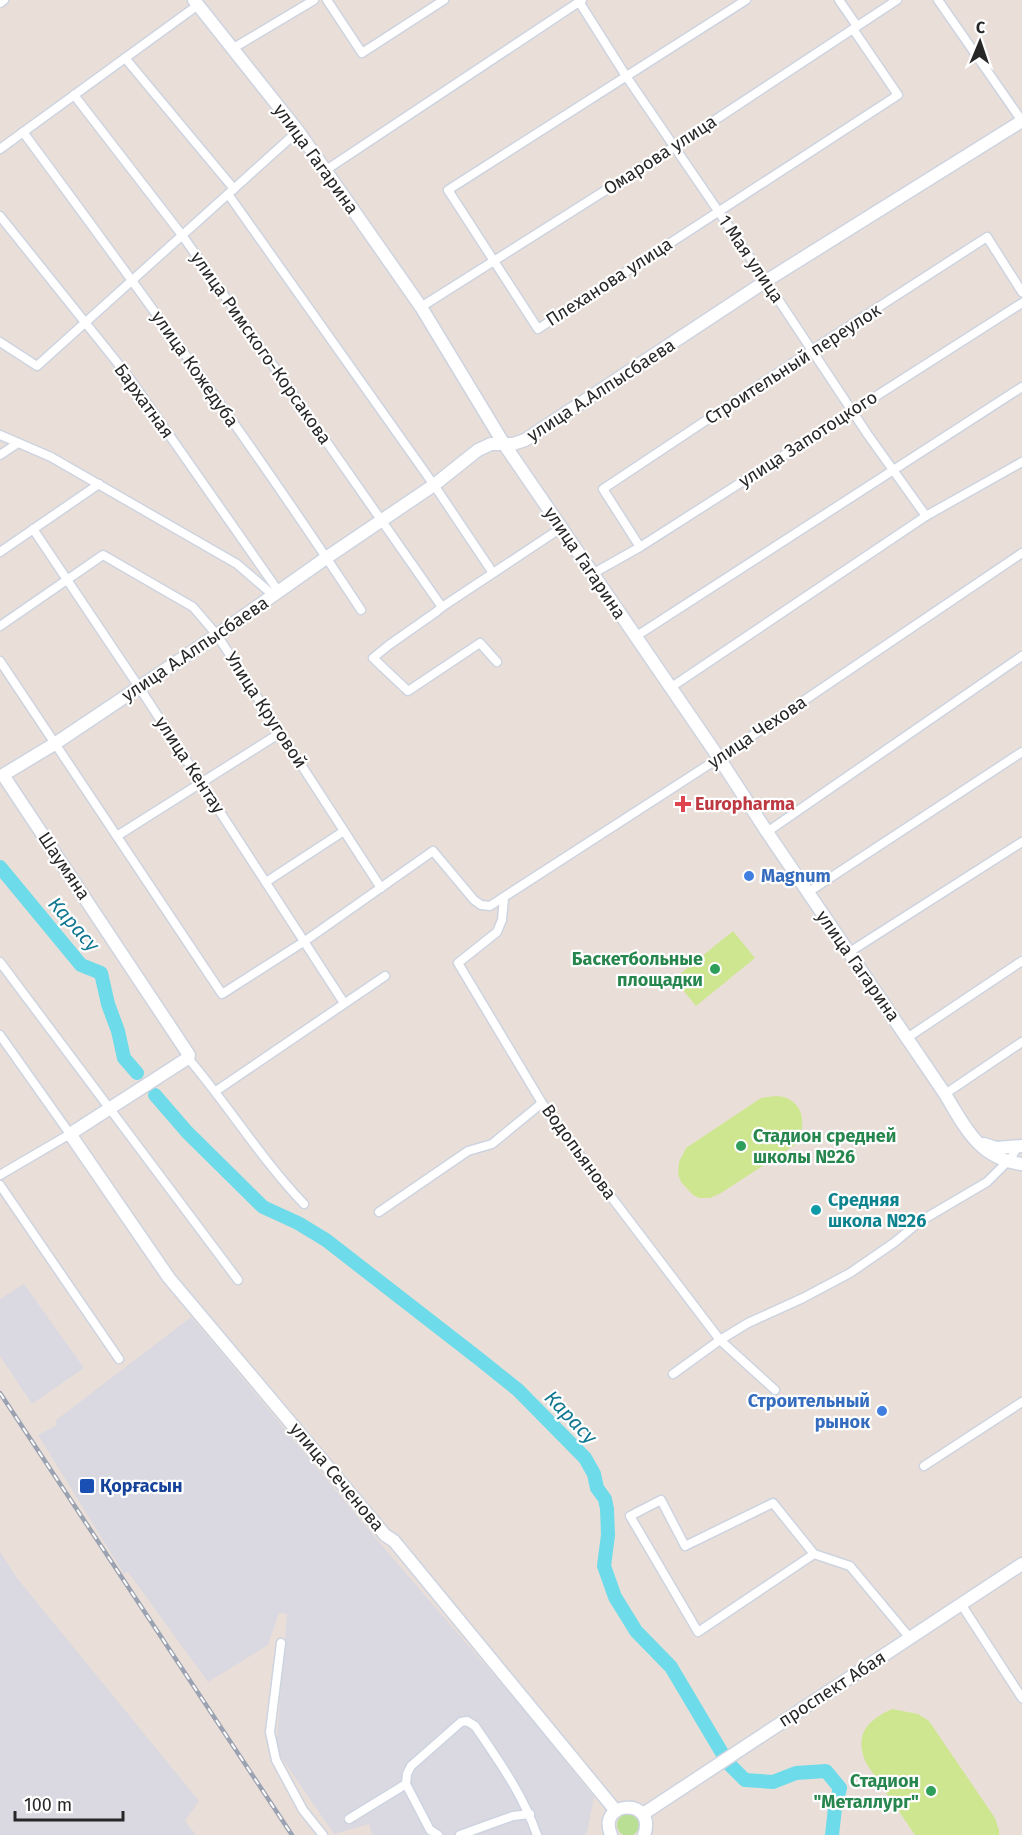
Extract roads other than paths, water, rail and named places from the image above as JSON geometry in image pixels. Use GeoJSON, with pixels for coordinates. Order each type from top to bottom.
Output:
{"type":"FeatureCollection","features":[{"type":"Feature","properties":{"kind":"street"},"geometry":{"type":"LineString","coordinates":[[0,3],[4,0]]}},
{"type":"Feature","properties":{"kind":"street"},"geometry":{"type":"LineString","coordinates":[[232,49],[314,0]]}},
{"type":"Feature","properties":{"kind":"street"},"geometry":{"type":"LineString","coordinates":[[327,0],[362,53],[444,0]]}},
{"type":"Feature","properties":{"kind":"street","name":"Плеханова улица"},"geometry":{"type":"LineString","coordinates":[[746,0],[448,190],[538,329],[898,95],[839,0]]}},
{"type":"Feature","properties":{"kind":"street","name":"Омарова улица"},"geometry":{"type":"LineString","coordinates":[[421,307],[674,147],[897,0]]}},
{"type":"Feature","properties":{"kind":"street"},"geometry":{"type":"LineString","coordinates":[[938,0],[1022,121]]}},
{"type":"Feature","properties":{"kind":"street"},"geometry":{"type":"LineString","coordinates":[[326,170],[580,1]]}},
{"type":"Feature","properties":{"kind":"street","name":"1 Мая улица"},"geometry":{"type":"LineString","coordinates":[[580,1],[626,76],[926,516]]}},
{"type":"Feature","properties":{"kind":"street"},"geometry":{"type":"LineString","coordinates":[[0,149],[196,3]]}},
{"type":"Feature","properties":{"kind":"street","name":"улица Гагарина"},"geometry":{"type":"LineString","coordinates":[[196,3],[298,131],[421,307],[504,444],[719,758],[807,893],[945,1094],[968,1133],[986,1151],[1006,1162],[1022,1164]]}},
{"type":"Feature","properties":{"kind":"street"},"geometry":{"type":"LineString","coordinates":[[125,58],[231,191],[493,573]]}},
{"type":"Feature","properties":{"kind":"street","name":"улица Римского-Корсакова"},"geometry":{"type":"LineString","coordinates":[[74,95],[182,235],[442,607]]}},
{"type":"Feature","properties":{"kind":"street","name":"улица А.Алпысбаева"},"geometry":{"type":"LineString","coordinates":[[2,772],[56,743],[217,635],[434,485],[478,450],[491,444],[513,444],[525,440],[766,281],[1022,121]]}},
{"type":"Feature","properties":{"kind":"street"},"geometry":{"type":"LineString","coordinates":[[0,342],[37,366],[298,131]]}},
{"type":"Feature","properties":{"kind":"street","name":"улица Кожедуба"},"geometry":{"type":"LineString","coordinates":[[23,132],[133,281],[361,610]]}},
{"type":"Feature","properties":{"kind":"street","name":"Бархатная"},"geometry":{"type":"LineString","coordinates":[[0,216],[128,376],[276,594]]}},
{"type":"Feature","properties":{"kind":"street","name":"Строительный переулок"},"geometry":{"type":"LineString","coordinates":[[640,547],[603,489],[987,237],[1022,292]]}},
{"type":"Feature","properties":{"kind":"street","name":"улица Запотоцкого"},"geometry":{"type":"LineString","coordinates":[[592,574],[640,547],[1022,303]]}},
{"type":"Feature","properties":{"kind":"street"},"geometry":{"type":"LineString","coordinates":[[635,637],[1022,387]]}},
{"type":"Feature","properties":{"kind":"street"},"geometry":{"type":"LineString","coordinates":[[0,435],[51,457],[99,484],[237,564],[276,594]]}},
{"type":"Feature","properties":{"kind":"street"},"geometry":{"type":"LineString","coordinates":[[0,455],[18,443]]}},
{"type":"Feature","properties":{"kind":"street"},"geometry":{"type":"LineString","coordinates":[[670,688],[926,516],[1022,462]]}},
{"type":"Feature","properties":{"kind":"street"},"geometry":{"type":"LineString","coordinates":[[0,552],[99,484]]}},
{"type":"Feature","properties":{"kind":"street"},"geometry":{"type":"LineString","coordinates":[[497,662],[480,643],[408,691],[373,658],[442,607],[561,528]]}},
{"type":"Feature","properties":{"kind":"street","name":"улица Кентау"},"geometry":{"type":"LineString","coordinates":[[33,530],[139,687],[344,1003]]}},
{"type":"Feature","properties":{"kind":"street","name":"улица Чехова"},"geometry":{"type":"LineString","coordinates":[[381,888],[433,851],[474,900],[481,905],[490,906],[719,758],[1022,553]]}},
{"type":"Feature","properties":{"kind":"street","name":"Улица Круговой"},"geometry":{"type":"LineString","coordinates":[[0,626],[103,555],[193,607],[217,635],[381,888]]}},
{"type":"Feature","properties":{"kind":"street"},"geometry":{"type":"LineString","coordinates":[[767,832],[1022,656]]}},
{"type":"Feature","properties":{"kind":"street"},"geometry":{"type":"LineString","coordinates":[[0,661],[222,994],[305,941],[381,888]]}},
{"type":"Feature","properties":{"kind":"street"},"geometry":{"type":"LineString","coordinates":[[117,836],[280,733]]}},
{"type":"Feature","properties":{"kind":"street"},"geometry":{"type":"LineString","coordinates":[[807,893],[1022,752]]}},
{"type":"Feature","properties":{"kind":"street","name":"Шаумяна"},"geometry":{"type":"LineString","coordinates":[[2,772],[188,1055],[303,1204]]}},
{"type":"Feature","properties":{"kind":"street"},"geometry":{"type":"LineString","coordinates":[[266,882],[344,831]]}},
{"type":"Feature","properties":{"kind":"street"},"geometry":{"type":"LineString","coordinates":[[848,953],[1022,842]]}},
{"type":"Feature","properties":{"kind":"street","name":"Водопьянова"},"geometry":{"type":"LineString","coordinates":[[504,898],[502,920],[496,932],[458,963],[542,1103],[584,1161],[720,1340],[775,1390]]}},
{"type":"Feature","properties":{"kind":"street"},"geometry":{"type":"LineString","coordinates":[[907,1038],[1022,961]]}},
{"type":"Feature","properties":{"kind":"street"},"geometry":{"type":"LineString","coordinates":[[0,962],[238,1280]]}},
{"type":"Feature","properties":{"kind":"street"},"geometry":{"type":"LineString","coordinates":[[216,1091],[385,976]]}},
{"type":"Feature","properties":{"kind":"street","name":"улица Сеченова"},"geometry":{"type":"LineString","coordinates":[[0,1035],[169,1278],[385,1535],[394,1541],[616,1811]]}},
{"type":"Feature","properties":{"kind":"street"},"geometry":{"type":"LineString","coordinates":[[945,1094],[1022,1042]]}},
{"type":"Feature","properties":{"kind":"street"},"geometry":{"type":"LineString","coordinates":[[0,1175],[109,1110],[188,1055]]}},
{"type":"Feature","properties":{"kind":"street"},"geometry":{"type":"LineString","coordinates":[[379,1212],[468,1151],[492,1144],[542,1103]]}},
{"type":"Feature","properties":{"kind":"street"},"geometry":{"type":"LineString","coordinates":[[968,1133],[988,1146],[996,1148],[1020,1146]]}},
{"type":"Feature","properties":{"kind":"street"},"geometry":{"type":"LineString","coordinates":[[673,1374],[748,1323],[850,1273],[895,1242],[919,1222],[987,1182],[1020,1146]]}},
{"type":"Feature","properties":{"kind":"street"},"geometry":{"type":"LineString","coordinates":[[0,1185],[119,1359]]}},
{"type":"Feature","properties":{"kind":"street"},"geometry":{"type":"LineString","coordinates":[[924,1466],[1022,1402]]}},
{"type":"Feature","properties":{"kind":"street"},"geometry":{"type":"LineString","coordinates":[[814,1554],[698,1632],[630,1516],[661,1500],[685,1546],[773,1503],[814,1554],[850,1566],[910,1638]]}},
{"type":"Feature","properties":{"kind":"street","name":"проспект Абая"},"geometry":{"type":"LineString","coordinates":[[643,1814],[1022,1564]]}},
{"type":"Feature","properties":{"kind":"street"},"geometry":{"type":"LineString","coordinates":[[961,1604],[1022,1698]]}},
{"type":"Feature","properties":{"kind":"street"},"geometry":{"type":"LineString","coordinates":[[281,1643],[270,1732],[276,1760],[303,1810],[322,1835]]}},
{"type":"Feature","properties":{"kind":"street"},"geometry":{"type":"LineString","coordinates":[[438,1835],[430,1830],[406,1784],[407,1774],[411,1766],[461,1722],[467,1721],[475,1726],[517,1788],[537,1835]]}},
{"type":"Feature","properties":{"kind":"street"},"geometry":{"type":"LineString","coordinates":[[349,1819],[406,1784]]}},
{"type":"Feature","properties":{"kind":"street"},"geometry":{"type":"LineString","coordinates":[[610,1835],[611,1816],[616,1811],[630,1807],[643,1814],[647,1824],[644,1835]]}},
{"type":"Feature","properties":{"kind":"street"},"geometry":{"type":"LineString","coordinates":[[460,1835],[513,1816],[530,1815]]}},
{"type":"Feature","properties":{"kind":"waterway","name":"Карасу"},"geometry":{"type":"LineString","coordinates":[[0,867],[81,965],[101,973],[124,1058],[137,1073]]}},
{"type":"Feature","properties":{"kind":"waterway","name":"Карасу"},"geometry":{"type":"LineString","coordinates":[[155,1095],[187,1132],[263,1207],[298,1223],[326,1240],[478,1358],[518,1390],[585,1458],[594,1474],[597,1488],[605,1499],[607,1509],[608,1535],[604,1566],[615,1597],[636,1631],[671,1667],[728,1763],[745,1780],[773,1782],[796,1773],[826,1771],[840,1788],[832,1835]]}},
{"type":"Feature","properties":{"kind":"railway"},"geometry":{"type":"LineString","coordinates":[[0,1393],[292,1835]]}},
{"type":"Feature","properties":{"kind":"place","name":"Europharma"},"geometry":{"type":"Point","coordinates":[683,804]}},
{"type":"Feature","properties":{"kind":"place","name":"Magnum"},"geometry":{"type":"Point","coordinates":[749,876]}},
{"type":"Feature","properties":{"kind":"place","name":"Баскетбольные площадки"},"geometry":{"type":"Point","coordinates":[715,969]}},
{"type":"Feature","properties":{"kind":"place","name":"Стадион средней школы №26"},"geometry":{"type":"Point","coordinates":[741,1146]}},
{"type":"Feature","properties":{"kind":"place","name":"Средняя школа №26"},"geometry":{"type":"Point","coordinates":[816,1210]}},
{"type":"Feature","properties":{"kind":"place","name":"Строительный рынок"},"geometry":{"type":"Point","coordinates":[882,1411]}},
{"type":"Feature","properties":{"kind":"place","name":"Қорғасын"},"geometry":{"type":"Point","coordinates":[87,1486]}},
{"type":"Feature","properties":{"kind":"place","name":"Стадион \"Металлург\""},"geometry":{"type":"Point","coordinates":[931,1791]}}]}
